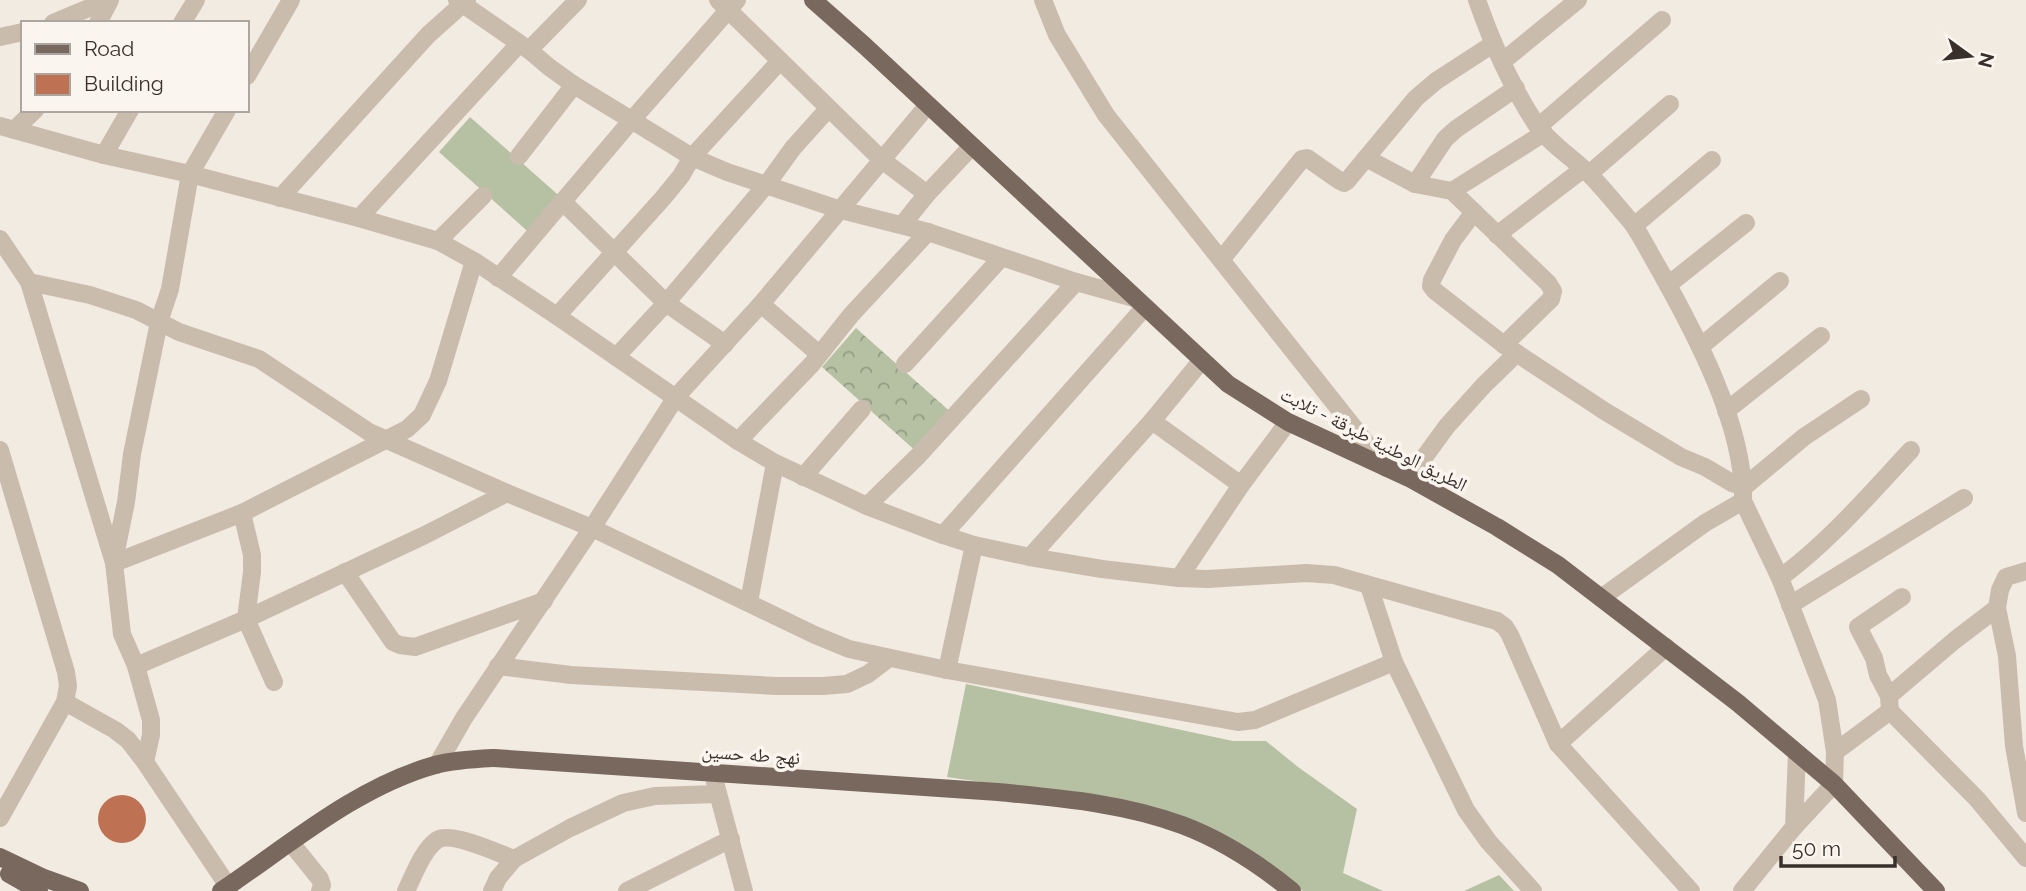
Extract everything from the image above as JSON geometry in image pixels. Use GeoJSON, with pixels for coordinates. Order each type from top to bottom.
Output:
{"type":"FeatureCollection","features":[{"type":"Feature","properties":{"kind":"main road","name":"الطريق الوطنية طبرقة - تلابت"},"geometry":{"type":"LineString","coordinates":[[813,0],[1228,384],[1288,422],[1409,478],[1558,565],[1738,703],[1834,784],[1936,891]]}},
{"type":"Feature","properties":{"kind":"main road","name":"نهج طه حسين"},"geometry":{"type":"LineString","coordinates":[[225,888],[357,798],[408,774],[438,765],[494,758],[998,792],[1079,800],[1181,825],[1218,841],[1292,891]]}},
{"type":"Feature","properties":{"kind":"main road"},"geometry":{"type":"LineString","coordinates":[[0,857],[44,878],[80,891]]}},
{"type":"Feature","properties":{"kind":"main road"},"geometry":{"type":"LineString","coordinates":[[0,869],[39,891]]}},
{"type":"Feature","properties":{"kind":"street"},"geometry":{"type":"LineString","coordinates":[[58,21],[109,0]]}},
{"type":"Feature","properties":{"kind":"street"},"geometry":{"type":"LineString","coordinates":[[98,21],[109,0]]}},
{"type":"Feature","properties":{"kind":"street"},"geometry":{"type":"LineString","coordinates":[[183,21],[196,0]]}},
{"type":"Feature","properties":{"kind":"street"},"geometry":{"type":"LineString","coordinates":[[248,74],[291,0]]}},
{"type":"Feature","properties":{"kind":"street"},"geometry":{"type":"LineString","coordinates":[[359,218],[524,47],[578,0]]}},
{"type":"Feature","properties":{"kind":"street"},"geometry":{"type":"LineString","coordinates":[[1043,0],[1057,35],[1106,116],[1386,468]]}},
{"type":"Feature","properties":{"kind":"street"},"geometry":{"type":"LineString","coordinates":[[1477,0],[1493,44],[1541,130],[1586,171],[1634,226],[1700,347],[1726,411],[1738,452],[1744,494],[1827,700],[1835,752],[1834,784],[1794,827],[1742,891]]}},
{"type":"Feature","properties":{"kind":"street"},"geometry":{"type":"LineString","coordinates":[[1503,61],[1578,0]]}},
{"type":"Feature","properties":{"kind":"street"},"geometry":{"type":"LineString","coordinates":[[280,198],[462,1],[573,85],[692,157],[727,172],[841,210],[928,232],[1140,302],[943,535]]}},
{"type":"Feature","properties":{"kind":"street"},"geometry":{"type":"LineString","coordinates":[[498,278],[727,3],[828,109],[882,160],[927,194]]}},
{"type":"Feature","properties":{"kind":"street"},"geometry":{"type":"LineString","coordinates":[[1452,191],[1541,130],[1662,20]]}},
{"type":"Feature","properties":{"kind":"street"},"geometry":{"type":"LineString","coordinates":[[0,37],[21,32]]}},
{"type":"Feature","properties":{"kind":"street"},"geometry":{"type":"LineString","coordinates":[[1221,260],[1302,159],[1307,158],[1344,183],[1416,98],[1436,81],[1493,44]]}},
{"type":"Feature","properties":{"kind":"street"},"geometry":{"type":"LineString","coordinates":[[557,316],[663,198],[692,157],[780,61]]}},
{"type":"Feature","properties":{"kind":"street"},"geometry":{"type":"LineString","coordinates":[[519,156],[573,85]]}},
{"type":"Feature","properties":{"kind":"street"},"geometry":{"type":"LineString","coordinates":[[1415,184],[1445,139],[1516,88]]}},
{"type":"Feature","properties":{"kind":"street"},"geometry":{"type":"LineString","coordinates":[[1497,235],[1586,171],[1670,104]]}},
{"type":"Feature","properties":{"kind":"street"},"geometry":{"type":"LineString","coordinates":[[438,765],[464,718],[544,601],[676,397],[761,304],[928,105]]}},
{"type":"Feature","properties":{"kind":"street"},"geometry":{"type":"LineString","coordinates":[[616,357],[666,303],[828,109]]}},
{"type":"Feature","properties":{"kind":"street"},"geometry":{"type":"LineString","coordinates":[[7,128],[32,112]]}},
{"type":"Feature","properties":{"kind":"street"},"geometry":{"type":"LineString","coordinates":[[104,155],[129,112]]}},
{"type":"Feature","properties":{"kind":"street"},"geometry":{"type":"LineString","coordinates":[[114,564],[132,454],[159,322],[170,289],[190,174],[226,112]]}},
{"type":"Feature","properties":{"kind":"street"},"geometry":{"type":"LineString","coordinates":[[7,128],[104,155],[190,174],[359,218],[438,241],[474,261],[738,441],[775,463],[867,506],[943,535],[1030,557],[1179,578],[1208,579],[1306,573],[1334,575],[1497,621],[1505,627],[1558,744],[1691,891]]}},
{"type":"Feature","properties":{"kind":"street"},"geometry":{"type":"LineString","coordinates":[[902,225],[972,146]]}},
{"type":"Feature","properties":{"kind":"street"},"geometry":{"type":"LineString","coordinates":[[1366,158],[1415,184],[1452,191],[1553,291],[1551,299],[1447,426],[1409,478]]}},
{"type":"Feature","properties":{"kind":"street"},"geometry":{"type":"LineString","coordinates":[[1634,226],[1712,160]]}},
{"type":"Feature","properties":{"kind":"street"},"geometry":{"type":"LineString","coordinates":[[438,241],[483,197]]}},
{"type":"Feature","properties":{"kind":"street"},"geometry":{"type":"LineString","coordinates":[[563,202],[666,303],[725,344]]}},
{"type":"Feature","properties":{"kind":"street"},"geometry":{"type":"LineString","coordinates":[[1474,212],[1454,240],[1432,280],[1431,286],[1435,291],[1510,349],[1606,412],[1681,457],[1732,483],[1744,494]]}},
{"type":"Feature","properties":{"kind":"street"},"geometry":{"type":"LineString","coordinates":[[1668,285],[1746,223]]}},
{"type":"Feature","properties":{"kind":"street"},"geometry":{"type":"LineString","coordinates":[[738,441],[928,232]]}},
{"type":"Feature","properties":{"kind":"street"},"geometry":{"type":"LineString","coordinates":[[0,239],[29,282],[114,564],[122,634],[136,666],[151,720],[145,762]]}},
{"type":"Feature","properties":{"kind":"street"},"geometry":{"type":"LineString","coordinates":[[905,364],[1002,258]]}},
{"type":"Feature","properties":{"kind":"street"},"geometry":{"type":"LineString","coordinates":[[114,564],[242,513],[407,429],[422,415],[438,381],[474,261]]}},
{"type":"Feature","properties":{"kind":"street"},"geometry":{"type":"LineString","coordinates":[[1700,347],[1780,281]]}},
{"type":"Feature","properties":{"kind":"street"},"geometry":{"type":"LineString","coordinates":[[29,282],[90,295],[135,310],[179,332],[260,359],[369,432],[592,528],[849,649],[947,670],[1238,722],[1255,720],[1394,662]]}},
{"type":"Feature","properties":{"kind":"street"},"geometry":{"type":"LineString","coordinates":[[867,506],[918,456],[1076,282]]}},
{"type":"Feature","properties":{"kind":"street"},"geometry":{"type":"LineString","coordinates":[[761,304],[818,354]]}},
{"type":"Feature","properties":{"kind":"street"},"geometry":{"type":"LineString","coordinates":[[1726,411],[1821,336]]}},
{"type":"Feature","properties":{"kind":"street"},"geometry":{"type":"LineString","coordinates":[[1030,557],[1152,421],[1202,360]]}},
{"type":"Feature","properties":{"kind":"street"},"geometry":{"type":"LineString","coordinates":[[1601,598],[1744,494],[1804,437],[1861,399]]}},
{"type":"Feature","properties":{"kind":"street"},"geometry":{"type":"LineString","coordinates":[[803,477],[862,409]]}},
{"type":"Feature","properties":{"kind":"street"},"geometry":{"type":"LineString","coordinates":[[1152,421],[1241,485]]}},
{"type":"Feature","properties":{"kind":"street"},"geometry":{"type":"LineString","coordinates":[[1179,578],[1241,485],[1288,422]]}},
{"type":"Feature","properties":{"kind":"street"},"geometry":{"type":"LineString","coordinates":[[0,450],[68,686],[65,702],[0,818]]}},
{"type":"Feature","properties":{"kind":"street"},"geometry":{"type":"LineString","coordinates":[[1780,578],[1842,526],[1911,450]]}},
{"type":"Feature","properties":{"kind":"street"},"geometry":{"type":"LineString","coordinates":[[748,602],[775,463]]}},
{"type":"Feature","properties":{"kind":"street"},"geometry":{"type":"LineString","coordinates":[[136,666],[246,619],[425,535],[507,493]]}},
{"type":"Feature","properties":{"kind":"street"},"geometry":{"type":"LineString","coordinates":[[1790,605],[1964,498]]}},
{"type":"Feature","properties":{"kind":"street"},"geometry":{"type":"LineString","coordinates":[[242,513],[252,555],[246,619],[274,682]]}},
{"type":"Feature","properties":{"kind":"street"},"geometry":{"type":"LineString","coordinates":[[947,670],[974,545]]}},
{"type":"Feature","properties":{"kind":"street"},"geometry":{"type":"LineString","coordinates":[[2026,571],[2007,577],[2000,590],[1997,608],[2007,656],[2014,746],[2026,813]]}},
{"type":"Feature","properties":{"kind":"street"},"geometry":{"type":"LineString","coordinates":[[345,572],[393,642],[408,647],[415,647],[544,601]]}},
{"type":"Feature","properties":{"kind":"street"},"geometry":{"type":"LineString","coordinates":[[1369,586],[1394,662],[1466,810],[1488,841],[1533,891]]}},
{"type":"Feature","properties":{"kind":"street"},"geometry":{"type":"LineString","coordinates":[[1902,597],[1858,627],[1874,658],[1878,676],[1890,703],[2026,858]]}},
{"type":"Feature","properties":{"kind":"street"},"geometry":{"type":"LineString","coordinates":[[1835,752],[1955,640],[1997,608]]}},
{"type":"Feature","properties":{"kind":"street"},"geometry":{"type":"LineString","coordinates":[[1558,744],[1666,647]]}},
{"type":"Feature","properties":{"kind":"street"},"geometry":{"type":"LineString","coordinates":[[498,666],[571,675],[823,686],[847,684],[868,674],[889,658]]}},
{"type":"Feature","properties":{"kind":"street"},"geometry":{"type":"LineString","coordinates":[[65,702],[128,740],[145,762],[225,888]]}},
{"type":"Feature","properties":{"kind":"street"},"geometry":{"type":"LineString","coordinates":[[1794,827],[1797,753]]}},
{"type":"Feature","properties":{"kind":"street"},"geometry":{"type":"LineString","coordinates":[[713,772],[744,891]]}},
{"type":"Feature","properties":{"kind":"street"},"geometry":{"type":"LineString","coordinates":[[492,891],[498,878],[514,859],[623,803],[655,796],[718,794]]}},
{"type":"Feature","properties":{"kind":"street"},"geometry":{"type":"LineString","coordinates":[[405,891],[429,848],[438,839],[446,837],[460,840],[514,859]]}},
{"type":"Feature","properties":{"kind":"street"},"geometry":{"type":"LineString","coordinates":[[627,891],[731,839]]}},
{"type":"Feature","properties":{"kind":"street"},"geometry":{"type":"LineString","coordinates":[[291,843],[320,879],[320,891]]}},
{"type":"Feature","properties":{"kind":"green space"},"geometry":{"type":"Polygon","coordinates":[[[470,117],[565,201],[534,237],[439,152],[470,117]]]}},
{"type":"Feature","properties":{"kind":"green space"},"geometry":{"type":"Polygon","coordinates":[[[856,328],[954,415],[919,454],[822,367],[856,328]]]}},
{"type":"Feature","properties":{"kind":"green space"},"geometry":{"type":"Polygon","coordinates":[[[966,684],[1233,741],[1266,741],[1357,809],[1343,873],[1383,891],[1303,891],[1260,860],[1096,799],[947,777],[966,684]]]}},
{"type":"Feature","properties":{"kind":"green space"},"geometry":{"type":"Polygon","coordinates":[[[1499,875],[1514,891],[1464,891],[1499,875]]]}},
{"type":"Feature","properties":{"kind":"building"},"geometry":{"type":"Polygon","coordinates":[[[122,795],[139,802],[146,819],[139,836],[122,843],[105,836],[98,819],[105,802],[122,795]]]}}]}
